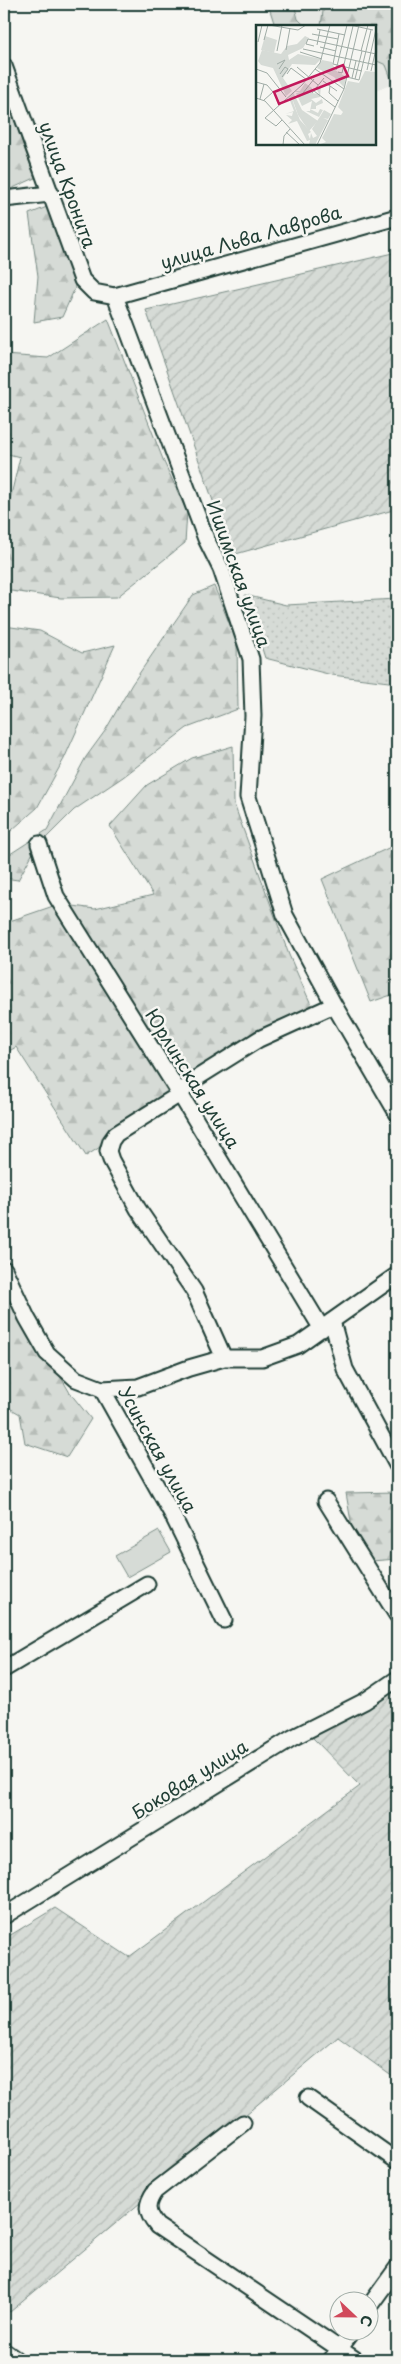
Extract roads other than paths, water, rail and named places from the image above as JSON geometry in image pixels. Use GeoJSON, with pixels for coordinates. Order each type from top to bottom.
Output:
{"type":"FeatureCollection","features":[{"type":"Feature","properties":{"kind":"main road"},"geometry":{"type":"LineString","coordinates":[[4,2353],[14,2360]]}},
{"type":"Feature","properties":{"kind":"street","name":"улица Кронита"},"geometry":{"type":"LineString","coordinates":[[4,66],[82,280],[94,292],[115,296]]}},
{"type":"Feature","properties":{"kind":"street"},"geometry":{"type":"LineString","coordinates":[[4,199],[50,194]]}},
{"type":"Feature","properties":{"kind":"street","name":"улица Льва Лаврова"},"geometry":{"type":"LineString","coordinates":[[115,296],[397,217]]}},
{"type":"Feature","properties":{"kind":"street","name":"Ишимская улица"},"geometry":{"type":"LineString","coordinates":[[115,296],[206,539],[221,569],[251,659],[253,716],[248,797],[285,915],[334,1005],[396,1110]]}},
{"type":"Feature","properties":{"kind":"street","name":"Юрлинская улица"},"geometry":{"type":"LineString","coordinates":[[39,844],[56,896],[327,1325],[346,1369],[397,1464]]}},
{"type":"Feature","properties":{"kind":"street"},"geometry":{"type":"LineString","coordinates":[[224,1358],[194,1291],[138,1209],[111,1160],[108,1150],[116,1134],[180,1094],[192,1081],[259,1039],[334,1005]]}},
{"type":"Feature","properties":{"kind":"street","name":"Усинская улица"},"geometry":{"type":"LineString","coordinates":[[4,1269],[27,1318],[47,1353],[76,1379],[102,1389],[171,1512],[224,1620]]}},
{"type":"Feature","properties":{"kind":"street"},"geometry":{"type":"LineString","coordinates":[[102,1389],[138,1387],[189,1368],[224,1358],[262,1358],[298,1345],[397,1275]]}},
{"type":"Feature","properties":{"kind":"street"},"geometry":{"type":"LineString","coordinates":[[326,1501],[397,1615]]}},
{"type":"Feature","properties":{"kind":"street"},"geometry":{"type":"LineString","coordinates":[[4,1669],[147,1584]]}},
{"type":"Feature","properties":{"kind":"street","name":"Боковая улица"},"geometry":{"type":"LineString","coordinates":[[4,1916],[292,1738],[365,1701],[397,1679]]}},
{"type":"Feature","properties":{"kind":"street"},"geometry":{"type":"LineString","coordinates":[[308,2098],[397,2161]]}},
{"type":"Feature","properties":{"kind":"street"},"geometry":{"type":"LineString","coordinates":[[243,2122],[155,2191],[149,2199],[148,2216],[157,2226],[335,2355],[356,2360]]}},
{"type":"Feature","properties":{"kind":"street"},"geometry":{"type":"LineString","coordinates":[[378,2294],[397,2268]]}},
{"type":"Feature","properties":{"kind":"street"},"geometry":{"type":"LineString","coordinates":[[335,2355],[345,2342]]}}]}
